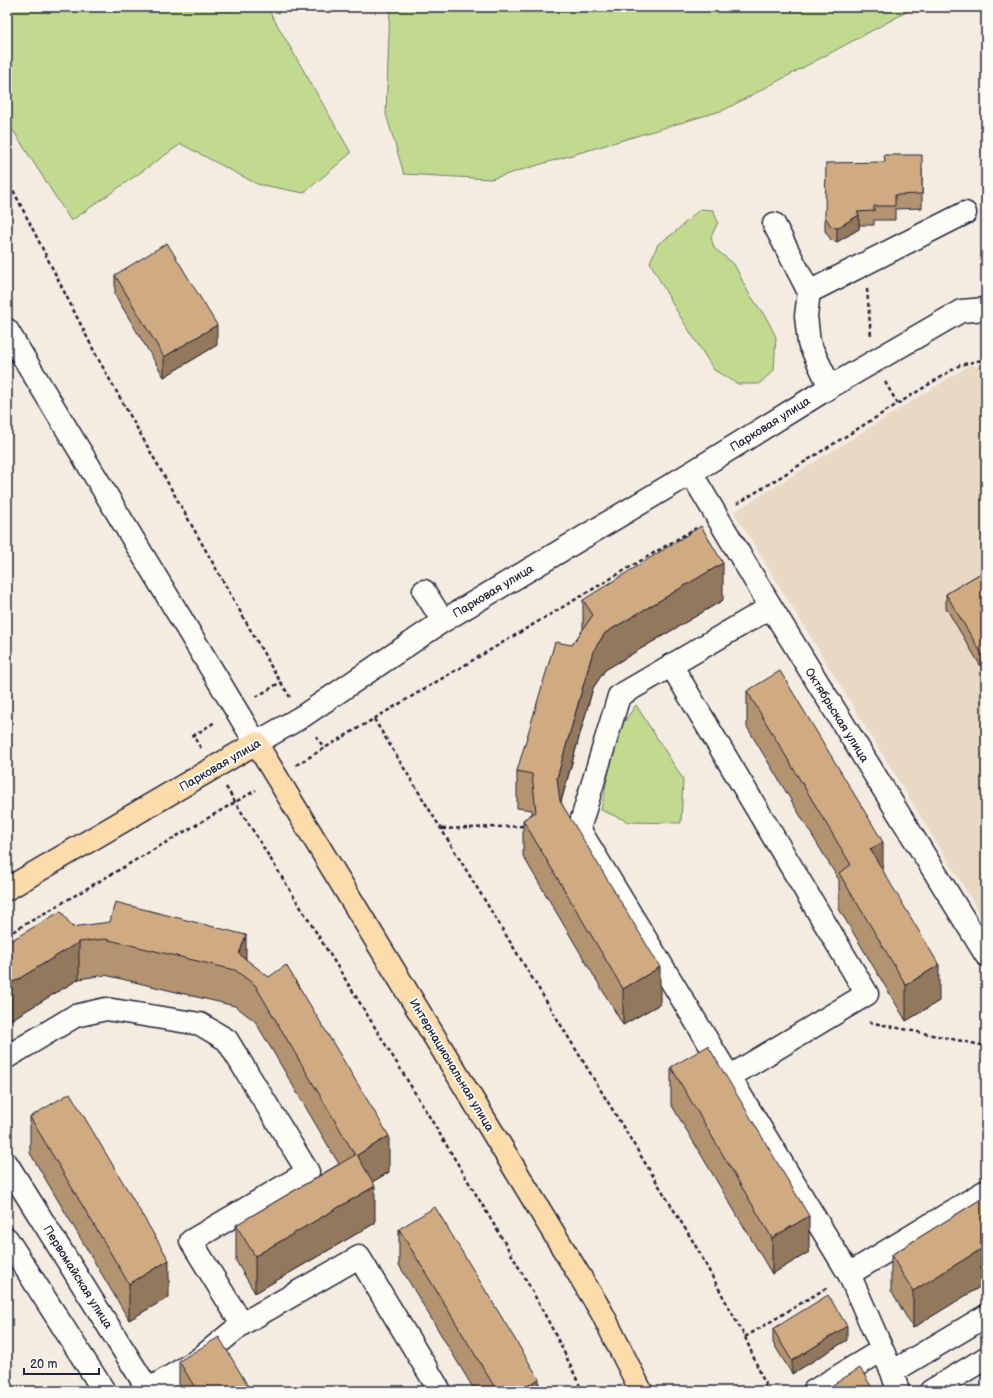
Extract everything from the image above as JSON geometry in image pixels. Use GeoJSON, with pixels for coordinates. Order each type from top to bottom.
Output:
{"type":"FeatureCollection","features":[{"type":"Feature","properties":{"kind":"main road","name":"Интернациональная улица"},"geometry":{"type":"LineString","coordinates":[[256,743],[596,1304],[641,1391]]}},
{"type":"Feature","properties":{"kind":"main road","name":"Парковая улица"},"geometry":{"type":"LineString","coordinates":[[7,889],[256,743]]}},
{"type":"Feature","properties":{"kind":"street"},"geometry":{"type":"LineString","coordinates":[[809,292],[965,213]]}},
{"type":"Feature","properties":{"kind":"street"},"geometry":{"type":"LineString","coordinates":[[774,224],[809,292],[806,316],[809,343],[830,387]]}},
{"type":"Feature","properties":{"kind":"street","name":"Парковая улица"},"geometry":{"type":"LineString","coordinates":[[256,743],[303,716],[443,621],[691,474],[830,387],[962,311],[986,309]]}},
{"type":"Feature","properties":{"kind":"street"},"geometry":{"type":"LineString","coordinates":[[7,330],[256,743]]}},
{"type":"Feature","properties":{"kind":"street","name":"Октябрьская улица"},"geometry":{"type":"LineString","coordinates":[[691,474],[771,607],[986,955]]}},
{"type":"Feature","properties":{"kind":"street"},"geometry":{"type":"LineString","coordinates":[[424,590],[443,621]]}},
{"type":"Feature","properties":{"kind":"street"},"geometry":{"type":"LineString","coordinates":[[771,607],[619,696],[579,829],[849,1274],[895,1381],[986,1316]]}},
{"type":"Feature","properties":{"kind":"street"},"geometry":{"type":"LineString","coordinates":[[671,665],[868,994],[729,1077]]}},
{"type":"Feature","properties":{"kind":"street"},"geometry":{"type":"LineString","coordinates":[[7,1057],[75,1016],[106,1009],[200,1024],[227,1040],[308,1172],[191,1241],[242,1324]]}},
{"type":"Feature","properties":{"kind":"street","name":"Первомайская улица"},"geometry":{"type":"LineString","coordinates":[[7,1164],[149,1390]]}},
{"type":"Feature","properties":{"kind":"street"},"geometry":{"type":"LineString","coordinates":[[849,1274],[986,1191]]}},
{"type":"Feature","properties":{"kind":"street"},"geometry":{"type":"LineString","coordinates":[[7,1239],[104,1391]]}},
{"type":"Feature","properties":{"kind":"street"},"geometry":{"type":"LineString","coordinates":[[149,1390],[198,1360],[242,1324],[359,1257],[440,1391]]}},
{"type":"Feature","properties":{"kind":"street"},"geometry":{"type":"LineString","coordinates":[[814,1391],[882,1350]]}},
{"type":"Feature","properties":{"kind":"street"},"geometry":{"type":"LineString","coordinates":[[931,1391],[986,1358]]}},
{"type":"Feature","properties":{"kind":"path"},"geometry":{"type":"LineString","coordinates":[[7,178],[96,355],[269,663],[324,748]]}},
{"type":"Feature","properties":{"kind":"path"},"geometry":{"type":"LineString","coordinates":[[865,263],[873,362],[898,404]]}},
{"type":"Feature","properties":{"kind":"path"},"geometry":{"type":"LineString","coordinates":[[7,934],[278,777],[324,748],[716,516],[960,365],[986,360]]}},
{"type":"Feature","properties":{"kind":"path"},"geometry":{"type":"LineString","coordinates":[[374,719],[694,1243],[745,1337],[768,1391]]}},
{"type":"Feature","properties":{"kind":"path"},"geometry":{"type":"LineString","coordinates":[[235,802],[388,1047],[518,1264],[547,1318],[582,1391]]}},
{"type":"Feature","properties":{"kind":"path"},"geometry":{"type":"LineString","coordinates":[[442,829],[526,826]]}},
{"type":"Feature","properties":{"kind":"path"},"geometry":{"type":"LineString","coordinates":[[833,1014],[986,1046]]}},
{"type":"Feature","properties":{"kind":"path"},"geometry":{"type":"LineString","coordinates":[[745,1337],[849,1274]]}},
{"type":"Feature","properties":{"kind":"shaded area"},"geometry":{"type":"Polygon","coordinates":[[[970,365],[986,368],[986,923],[734,512],[970,365]]]}},
{"type":"Feature","properties":{"kind":"green space"},"geometry":{"type":"Polygon","coordinates":[[[7,7],[267,7],[351,153],[304,193],[257,184],[181,144],[71,221],[7,121],[7,7]]]}},
{"type":"Feature","properties":{"kind":"green space"},"geometry":{"type":"Polygon","coordinates":[[[390,7],[916,7],[724,110],[491,179],[404,174],[386,114],[390,7]]]}},
{"type":"Feature","properties":{"kind":"green space"},"geometry":{"type":"Polygon","coordinates":[[[700,209],[713,210],[718,222],[711,237],[714,248],[734,264],[748,292],[767,319],[776,337],[774,370],[759,384],[738,384],[714,370],[673,305],[650,262],[658,244],[674,233],[700,209]]]}},
{"type":"Feature","properties":{"kind":"green space"},"geometry":{"type":"Polygon","coordinates":[[[636,705],[683,779],[681,823],[629,822],[601,810],[616,733],[636,705]]]}},
{"type":"Feature","properties":{"kind":"building"},"geometry":{"type":"Polygon","coordinates":[[[884,155],[922,155],[922,194],[895,195],[895,206],[874,206],[874,211],[857,212],[859,215],[837,228],[831,226],[825,217],[826,163],[885,162],[884,155]]]}},
{"type":"Feature","properties":{"kind":"building"},"geometry":{"type":"Polygon","coordinates":[[[167,243],[217,325],[164,357],[115,275],[167,243]]]}},
{"type":"Feature","properties":{"kind":"building"},"geometry":{"type":"Polygon","coordinates":[[[701,526],[723,563],[605,633],[593,651],[557,778],[560,801],[660,967],[623,989],[523,820],[536,812],[532,774],[517,771],[555,642],[572,645],[593,615],[583,600],[701,526]]]}},
{"type":"Feature","properties":{"kind":"building"},"geometry":{"type":"Polygon","coordinates":[[[986,570],[986,661],[946,594],[986,570]]]}},
{"type":"Feature","properties":{"kind":"building"},"geometry":{"type":"Polygon","coordinates":[[[780,671],[883,842],[870,849],[939,965],[906,985],[839,873],[851,865],[747,691],[780,671]]]}},
{"type":"Feature","properties":{"kind":"building"},"geometry":{"type":"Polygon","coordinates":[[[115,902],[246,935],[239,954],[269,977],[286,965],[389,1136],[357,1155],[375,1186],[255,1256],[236,1225],[355,1155],[255,985],[235,970],[105,939],[79,942],[7,986],[7,943],[61,911],[72,927],[110,922],[115,902]]]}},
{"type":"Feature","properties":{"kind":"building"},"geometry":{"type":"Polygon","coordinates":[[[708,1046],[809,1216],[772,1238],[671,1067],[708,1046]]]}},
{"type":"Feature","properties":{"kind":"building"},"geometry":{"type":"Polygon","coordinates":[[[70,1093],[169,1260],[129,1284],[30,1117],[70,1093]]]}},
{"type":"Feature","properties":{"kind":"building"},"geometry":{"type":"Polygon","coordinates":[[[986,1196],[986,1246],[913,1291],[891,1255],[986,1196]]]}},
{"type":"Feature","properties":{"kind":"building"},"geometry":{"type":"Polygon","coordinates":[[[435,1207],[539,1379],[519,1391],[497,1391],[399,1229],[435,1207]]]}},
{"type":"Feature","properties":{"kind":"building"},"geometry":{"type":"Polygon","coordinates":[[[828,1295],[847,1326],[792,1361],[773,1329],[828,1295]]]}},
{"type":"Feature","properties":{"kind":"building"},"geometry":{"type":"Polygon","coordinates":[[[219,1337],[251,1391],[197,1391],[179,1361],[219,1337]]]}},
{"type":"Feature","properties":{"kind":"building"},"geometry":{"type":"Polygon","coordinates":[[[860,1368],[874,1391],[823,1391],[860,1368]]]}}]}
